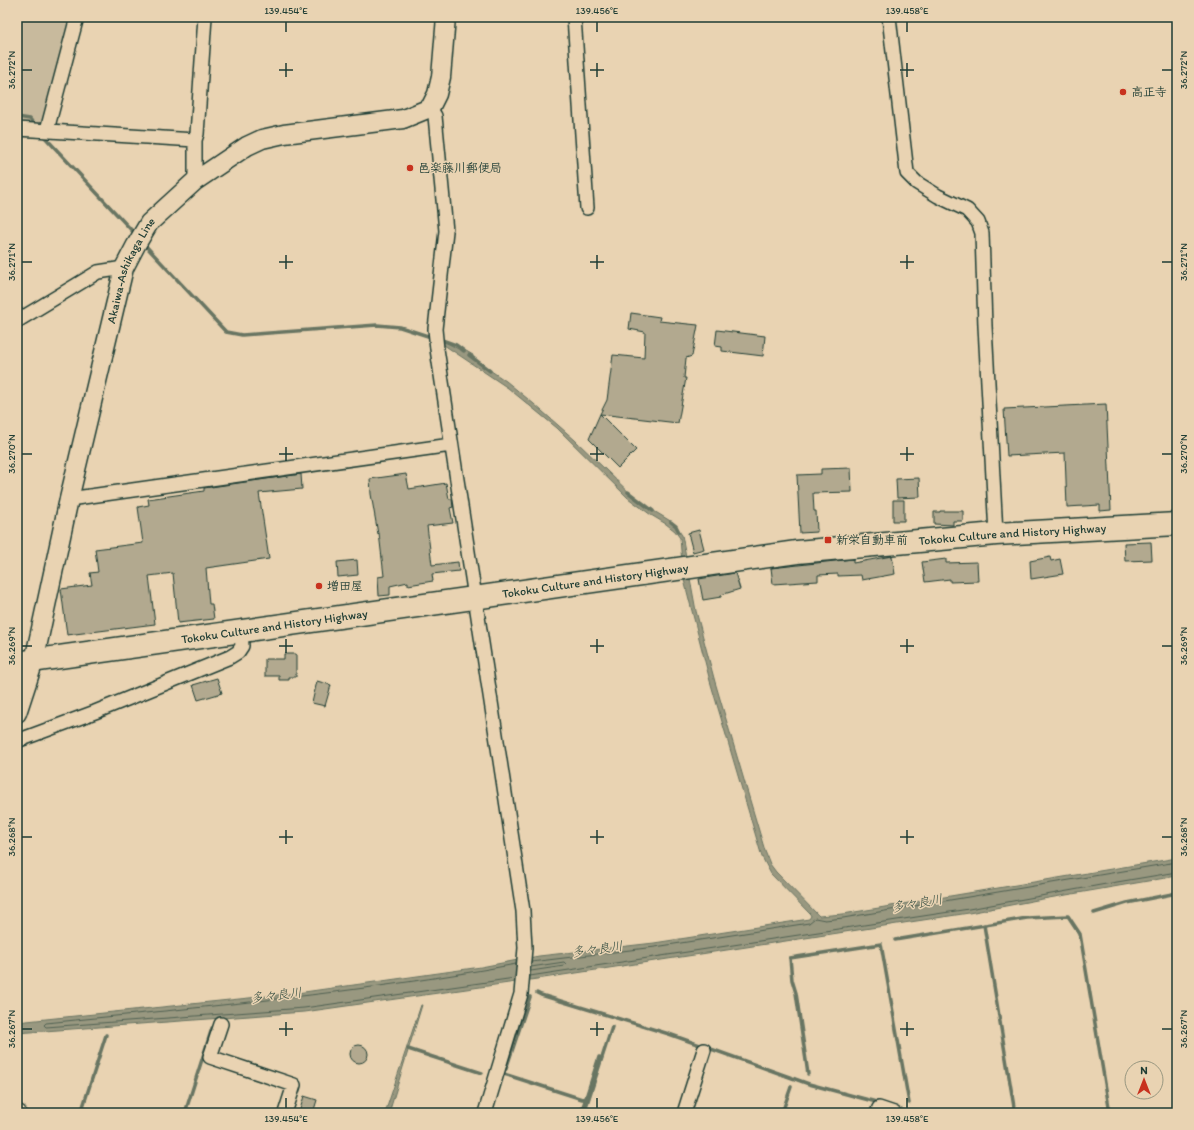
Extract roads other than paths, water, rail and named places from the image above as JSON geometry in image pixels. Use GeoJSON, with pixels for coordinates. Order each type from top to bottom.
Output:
{"type":"FeatureCollection","features":[{"type":"Feature","properties":{"kind":"highway","name":"Tokoku Culture and History Highway"},"geometry":{"type":"LineString","coordinates":[[25,662],[474,597],[822,549],[996,534],[1177,524]]}},
{"type":"Feature","properties":{"kind":"main road"},"geometry":{"type":"LineString","coordinates":[[430,108],[437,94],[441,77],[446,17]]}},
{"type":"Feature","properties":{"kind":"main road","name":"Akaiwa-Ashikaga Line"},"geometry":{"type":"LineString","coordinates":[[17,714],[25,662],[69,499],[124,268],[149,223],[195,181],[246,146],[262,139],[284,134],[403,119],[430,108]]}},
{"type":"Feature","properties":{"kind":"street"},"geometry":{"type":"LineString","coordinates":[[47,130],[78,17]]}},
{"type":"Feature","properties":{"kind":"street"},"geometry":{"type":"LineString","coordinates":[[195,181],[195,140],[197,134],[205,17]]}},
{"type":"Feature","properties":{"kind":"street"},"geometry":{"type":"LineString","coordinates":[[574,17],[587,208]]}},
{"type":"Feature","properties":{"kind":"street"},"geometry":{"type":"LineString","coordinates":[[889,17],[908,173],[917,183],[938,196],[967,210],[978,222],[982,233],[985,326],[996,534]]}},
{"type":"Feature","properties":{"kind":"street"},"geometry":{"type":"LineString","coordinates":[[430,108],[435,116],[446,231],[435,329],[437,349],[523,911],[525,948],[521,994],[485,1113]]}},
{"type":"Feature","properties":{"kind":"street"},"geometry":{"type":"LineString","coordinates":[[17,129],[195,140]]}},
{"type":"Feature","properties":{"kind":"street"},"geometry":{"type":"LineString","coordinates":[[17,321],[98,272],[124,268]]}},
{"type":"Feature","properties":{"kind":"street"},"geometry":{"type":"LineString","coordinates":[[69,499],[451,445]]}},
{"type":"Feature","properties":{"kind":"street"},"geometry":{"type":"LineString","coordinates":[[17,742],[230,657],[238,652],[242,646],[241,631]]}},
{"type":"Feature","properties":{"kind":"street"},"geometry":{"type":"LineString","coordinates":[[221,1024],[210,1057],[294,1085],[285,1113]]}},
{"type":"Feature","properties":{"kind":"street"},"geometry":{"type":"LineString","coordinates":[[684,1113],[704,1050]]}},
{"type":"Feature","properties":{"kind":"street"},"geometry":{"type":"LineString","coordinates":[[877,1113],[879,1108],[894,1113]]}},
{"type":"Feature","properties":{"kind":"water","name":"多々良川"},"geometry":{"type":"Polygon","coordinates":[[[440,339],[473,355],[472,358],[506,381],[575,440],[639,502],[672,522],[682,535],[696,611],[715,682],[765,851],[770,864],[776,872],[819,916],[843,914],[1177,858],[1177,876],[969,913],[537,979],[304,1012],[17,1033],[17,1022],[297,993],[481,967],[539,956],[654,943],[809,919],[811,916],[771,874],[762,857],[710,681],[683,576],[680,538],[675,531],[666,524],[628,498],[557,428],[508,388],[441,343],[440,339]]]}},
{"type":"Feature","properties":{"kind":"water"},"geometry":{"type":"Polygon","coordinates":[[[421,1005],[389,1113],[385,1113],[421,1005]]]}},
{"type":"Feature","properties":{"kind":"waterway"},"geometry":{"type":"LineString","coordinates":[[17,117],[30,119],[36,127]]}},
{"type":"Feature","properties":{"kind":"waterway"},"geometry":{"type":"LineString","coordinates":[[41,133],[136,235]]}},
{"type":"Feature","properties":{"kind":"waterway"},"geometry":{"type":"LineString","coordinates":[[143,243],[226,332],[242,335],[377,325],[400,327],[434,338]]}},
{"type":"Feature","properties":{"kind":"waterway"},"geometry":{"type":"LineString","coordinates":[[442,340],[456,345],[464,351]]}},
{"type":"Feature","properties":{"kind":"waterway"},"geometry":{"type":"LineString","coordinates":[[469,355],[490,371]]}},
{"type":"Feature","properties":{"kind":"waterway"},"geometry":{"type":"LineString","coordinates":[[628,492],[653,511]]}},
{"type":"Feature","properties":{"kind":"waterway"},"geometry":{"type":"LineString","coordinates":[[671,522],[676,526],[679,532]]}},
{"type":"Feature","properties":{"kind":"waterway"},"geometry":{"type":"LineString","coordinates":[[1094,913],[1127,903],[1177,893]]}},
{"type":"Feature","properties":{"kind":"waterway"},"geometry":{"type":"LineString","coordinates":[[895,940],[1027,918],[1068,916],[1080,934],[1110,1113]]}},
{"type":"Feature","properties":{"kind":"waterway"},"geometry":{"type":"LineString","coordinates":[[984,925],[1015,1113]]}},
{"type":"Feature","properties":{"kind":"waterway"},"geometry":{"type":"LineString","coordinates":[[808,1074],[796,993],[792,980],[790,958],[881,944],[909,1103]]}},
{"type":"Feature","properties":{"kind":"waterway"},"geometry":{"type":"LineString","coordinates":[[537,993],[669,1034],[809,1084],[880,1103]]}},
{"type":"Feature","properties":{"kind":"waterway"},"geometry":{"type":"LineString","coordinates":[[506,1069],[530,997]]}},
{"type":"Feature","properties":{"kind":"waterway"},"geometry":{"type":"LineString","coordinates":[[584,1113],[612,1027]]}},
{"type":"Feature","properties":{"kind":"waterway"},"geometry":{"type":"LineString","coordinates":[[185,1113],[212,1028]]}},
{"type":"Feature","properties":{"kind":"waterway"},"geometry":{"type":"LineString","coordinates":[[81,1113],[106,1035]]}},
{"type":"Feature","properties":{"kind":"waterway"},"geometry":{"type":"LineString","coordinates":[[408,1049],[482,1073]]}},
{"type":"Feature","properties":{"kind":"waterway"},"geometry":{"type":"LineString","coordinates":[[581,1113],[599,1057],[602,1058]]}},
{"type":"Feature","properties":{"kind":"waterway"},"geometry":{"type":"LineString","coordinates":[[504,1074],[582,1099],[586,1098]]}},
{"type":"Feature","properties":{"kind":"waterway"},"geometry":{"type":"LineString","coordinates":[[782,1113],[791,1087]]}},
{"type":"Feature","properties":{"kind":"waterway"},"geometry":{"type":"LineString","coordinates":[[894,1107],[909,1113]]}},
{"type":"Feature","properties":{"kind":"place","name":"高正寺"},"geometry":{"type":"Point","coordinates":[1123,92]}},
{"type":"Feature","properties":{"kind":"place","name":"邑楽藤川郵便局"},"geometry":{"type":"Point","coordinates":[410,168]}},
{"type":"Feature","properties":{"kind":"place","name":"新栄自動車前"},"geometry":{"type":"Point","coordinates":[828,540]}},
{"type":"Feature","properties":{"kind":"place","name":"増田屋"},"geometry":{"type":"Point","coordinates":[319,586]}}]}
